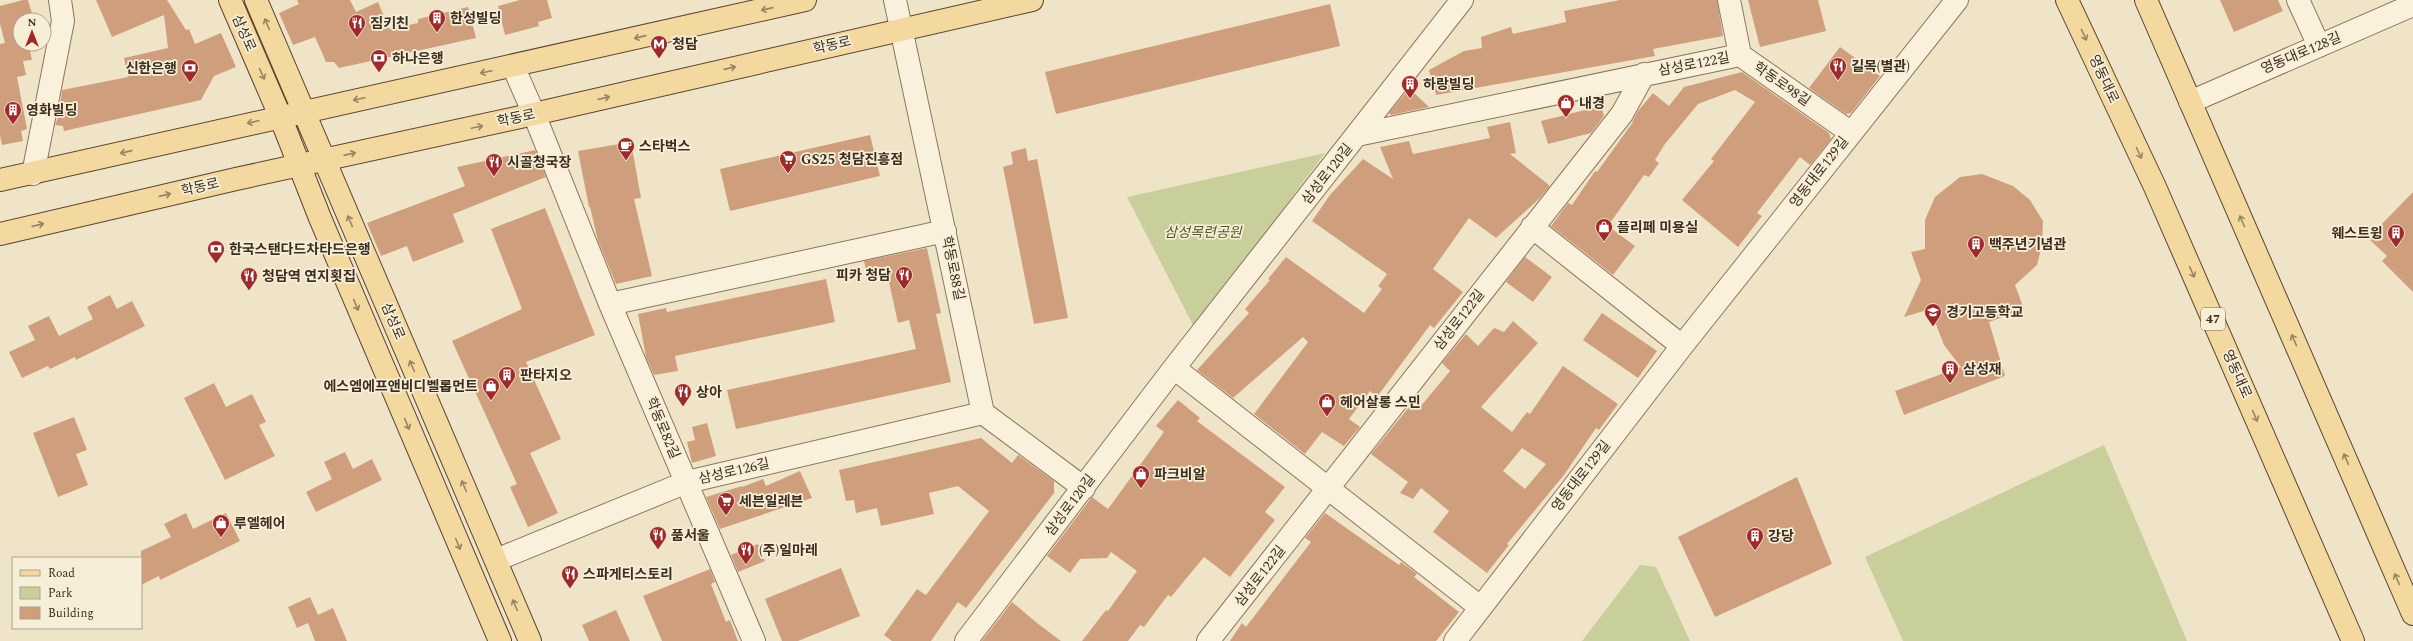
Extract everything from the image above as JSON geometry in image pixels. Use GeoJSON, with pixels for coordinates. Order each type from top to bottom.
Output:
{"type":"FeatureCollection","features":[{"type":"Feature","properties":{"kind":"main road","name":"삼성로"},"geometry":{"type":"LineString","coordinates":[[230,0],[280,116],[298,165],[500,641]]}},
{"type":"Feature","properties":{"kind":"main road","name":"삼성로"},"geometry":{"type":"LineString","coordinates":[[256,0],[305,111],[530,641]]}},
{"type":"Feature","properties":{"kind":"main road"},"geometry":{"type":"LineString","coordinates":[[0,180],[33,174],[280,116],[513,66],[805,0]]}},
{"type":"Feature","properties":{"kind":"main road","name":"학동로"},"geometry":{"type":"LineString","coordinates":[[0,234],[298,165],[534,114],[1032,0]]}},
{"type":"Feature","properties":{"kind":"main road","name":"영동대로"},"geometry":{"type":"LineString","coordinates":[[2067,0],[2155,187],[2354,641]]}},
{"type":"Feature","properties":{"kind":"main road"},"geometry":{"type":"LineString","coordinates":[[2146,0],[2413,614]]}},
{"type":"Feature","properties":{"kind":"street"},"geometry":{"type":"LineString","coordinates":[[33,174],[62,21],[60,0]]}},
{"type":"Feature","properties":{"kind":"street","name":"학동로88길"},"geometry":{"type":"LineString","coordinates":[[894,0],[945,231],[982,413]]}},
{"type":"Feature","properties":{"kind":"street"},"geometry":{"type":"LineString","coordinates":[[1357,135],[1462,0]]}},
{"type":"Feature","properties":{"kind":"street","name":"학동로98길"},"geometry":{"type":"LineString","coordinates":[[1729,0],[1740,55],[1850,132]]}},
{"type":"Feature","properties":{"kind":"street","name":"영동대로129길"},"geometry":{"type":"LineString","coordinates":[[1454,641],[1850,132],[1958,0]]}},
{"type":"Feature","properties":{"kind":"street"},"geometry":{"type":"LineString","coordinates":[[2298,0],[2319,46]]}},
{"type":"Feature","properties":{"kind":"street","name":"영동대로128길"},"geometry":{"type":"LineString","coordinates":[[2190,102],[2413,5]]}},
{"type":"Feature","properties":{"kind":"street","name":"삼성로122길"},"geometry":{"type":"LineString","coordinates":[[1208,641],[1622,114],[1644,74],[1740,55]]}},
{"type":"Feature","properties":{"kind":"street","name":"학동로82길"},"geometry":{"type":"LineString","coordinates":[[513,66],[534,114],[610,304],[754,641]]}},
{"type":"Feature","properties":{"kind":"street","name":"삼성로120길"},"geometry":{"type":"LineString","coordinates":[[966,641],[1174,368],[1357,135],[1644,74]]}},
{"type":"Feature","properties":{"kind":"street"},"geometry":{"type":"LineString","coordinates":[[1532,227],[1682,346]]}},
{"type":"Feature","properties":{"kind":"street"},"geometry":{"type":"LineString","coordinates":[[610,304],[945,231]]}},
{"type":"Feature","properties":{"kind":"street"},"geometry":{"type":"LineString","coordinates":[[1174,368],[1480,607]]}},
{"type":"Feature","properties":{"kind":"street"},"geometry":{"type":"LineString","coordinates":[[982,413],[1084,488]]}},
{"type":"Feature","properties":{"kind":"street","name":"삼성로126길"},"geometry":{"type":"LineString","coordinates":[[496,560],[687,482],[982,413]]}},
{"type":"Feature","properties":{"kind":"green space","name":"삼성목련공원"},"geometry":{"type":"Polygon","coordinates":[[[1325,153],[1194,327],[1127,197],[1325,153]]]}},
{"type":"Feature","properties":{"kind":"green space"},"geometry":{"type":"Polygon","coordinates":[[[2104,445],[2187,641],[1903,641],[1865,557],[2104,445]]]}},
{"type":"Feature","properties":{"kind":"green space"},"geometry":{"type":"Polygon","coordinates":[[[1640,565],[1656,567],[1690,641],[1582,641],[1640,565]]]}},
{"type":"Feature","properties":{"kind":"building"},"geometry":{"type":"Polygon","coordinates":[[[28,0],[32,12],[12,12],[12,52],[30,52],[32,60],[23,61],[26,75],[17,77],[27,129],[21,131],[23,141],[2,145],[0,135],[0,44],[5,43],[0,24],[0,6],[28,0]]]}},
{"type":"Feature","properties":{"kind":"building"},"geometry":{"type":"Polygon","coordinates":[[[96,0],[167,0],[186,30],[189,29],[195,44],[221,33],[236,67],[214,76],[201,100],[64,131],[63,126],[55,125],[59,115],[62,90],[128,77],[124,58],[168,48],[164,15],[112,37],[96,0]]]}},
{"type":"Feature","properties":{"kind":"building"},"geometry":{"type":"Polygon","coordinates":[[[297,0],[350,0],[356,12],[378,2],[389,29],[418,23],[418,19],[468,7],[476,38],[339,68],[334,62],[326,62],[315,37],[293,45],[279,13],[299,4],[297,0]]]}},
{"type":"Feature","properties":{"kind":"building"},"geometry":{"type":"Polygon","coordinates":[[[520,0],[547,0],[552,18],[538,22],[539,26],[505,35],[498,6],[520,0]]]}},
{"type":"Feature","properties":{"kind":"building"},"geometry":{"type":"Polygon","coordinates":[[[1620,0],[1717,0],[1723,36],[1653,49],[1655,56],[1436,95],[1429,70],[1464,51],[1482,48],[1481,37],[1511,27],[1513,34],[1566,22],[1564,11],[1620,0]]]}},
{"type":"Feature","properties":{"kind":"building"},"geometry":{"type":"Polygon","coordinates":[[[1748,0],[1818,0],[1826,31],[1760,47],[1748,0]]]}},
{"type":"Feature","properties":{"kind":"building"},"geometry":{"type":"Polygon","coordinates":[[[2220,0],[2278,0],[2283,11],[2234,32],[2220,0]]]}},
{"type":"Feature","properties":{"kind":"building"},"geometry":{"type":"Polygon","coordinates":[[[1330,4],[1340,46],[1056,114],[1045,72],[1330,4]]]}},
{"type":"Feature","properties":{"kind":"building"},"geometry":{"type":"Polygon","coordinates":[[[1840,47],[1880,76],[1851,113],[1846,114],[1809,88],[1840,47]]]}},
{"type":"Feature","properties":{"kind":"building"},"geometry":{"type":"Polygon","coordinates":[[[1742,72],[1829,133],[1831,139],[1810,165],[1800,157],[1757,213],[1762,216],[1738,247],[1682,200],[1714,161],[1711,159],[1755,102],[1735,90],[1698,104],[1665,144],[1655,160],[1659,163],[1649,177],[1644,175],[1608,226],[1635,246],[1613,275],[1551,226],[1568,203],[1572,205],[1595,171],[1597,172],[1633,122],[1638,111],[1653,93],[1669,106],[1684,87],[1742,72]]]}},
{"type":"Feature","properties":{"kind":"building","name":"하랑빌딩"},"geometry":{"type":"Polygon","coordinates":[[[1407,91],[1412,91],[1429,107],[1391,115],[1389,113],[1407,91]]]}},
{"type":"Feature","properties":{"kind":"building"},"geometry":{"type":"Polygon","coordinates":[[[1601,106],[1604,116],[1591,133],[1548,144],[1541,121],[1601,106]]]}},
{"type":"Feature","properties":{"kind":"building"},"geometry":{"type":"Polygon","coordinates":[[[1510,122],[1516,153],[1510,154],[1549,185],[1549,187],[1539,199],[1496,238],[1469,218],[1433,269],[1463,292],[1434,328],[1430,325],[1377,397],[1370,391],[1349,419],[1360,427],[1344,446],[1322,432],[1305,454],[1254,414],[1308,342],[1303,337],[1233,398],[1197,370],[1249,313],[1245,309],[1270,280],[1268,279],[1286,257],[1364,313],[1382,289],[1378,286],[1387,274],[1312,221],[1330,195],[1363,159],[1393,179],[1380,147],[1409,141],[1413,154],[1490,138],[1487,127],[1510,122]]]}},
{"type":"Feature","properties":{"kind":"building"},"geometry":{"type":"Polygon","coordinates":[[[870,135],[880,176],[730,211],[720,169],[870,135]]]}},
{"type":"Feature","properties":{"kind":"building"},"geometry":{"type":"Polygon","coordinates":[[[631,142],[641,198],[634,199],[652,276],[616,284],[598,241],[589,207],[578,151],[631,142]]]}},
{"type":"Feature","properties":{"kind":"building"},"geometry":{"type":"Polygon","coordinates":[[[1026,148],[1028,161],[1037,159],[1068,318],[1034,324],[1003,167],[1013,164],[1011,152],[1026,148]]]}},
{"type":"Feature","properties":{"kind":"building"},"geometry":{"type":"Polygon","coordinates":[[[535,150],[546,177],[453,214],[464,242],[413,262],[407,246],[381,256],[367,223],[465,186],[457,167],[535,150]]]}},
{"type":"Feature","properties":{"kind":"building","name":"백주년기념관"},"geometry":{"type":"Polygon","coordinates":[[[1982,174],[2013,186],[2030,200],[2043,221],[2042,245],[2037,265],[2015,285],[2024,309],[1989,322],[2005,376],[1904,415],[1895,391],[1961,367],[1944,345],[1930,309],[1904,317],[1921,280],[1911,252],[1925,249],[1925,220],[1935,197],[1960,177],[1982,174]]]}},
{"type":"Feature","properties":{"kind":"building","name":"웨스트윙"},"geometry":{"type":"Polygon","coordinates":[[[2413,192],[2413,292],[2382,261],[2387,256],[2370,240],[2381,229],[2379,227],[2413,192]]]}},
{"type":"Feature","properties":{"kind":"building"},"geometry":{"type":"Polygon","coordinates":[[[545,208],[595,335],[526,362],[561,439],[530,453],[558,513],[528,527],[510,487],[517,484],[452,341],[522,309],[491,229],[545,208]]]}},
{"type":"Feature","properties":{"kind":"building"},"geometry":{"type":"Polygon","coordinates":[[[927,248],[941,313],[936,314],[951,382],[736,429],[727,390],[916,349],[909,320],[898,323],[887,273],[868,278],[864,261],[927,248]]]}},
{"type":"Feature","properties":{"kind":"building"},"geometry":{"type":"Polygon","coordinates":[[[1525,257],[1552,277],[1533,302],[1506,282],[1525,257]]]}},
{"type":"Feature","properties":{"kind":"building"},"geometry":{"type":"Polygon","coordinates":[[[826,279],[835,322],[675,356],[678,371],[654,375],[646,357],[638,314],[666,308],[667,312],[826,279]]]}},
{"type":"Feature","properties":{"kind":"building"},"geometry":{"type":"Polygon","coordinates":[[[110,295],[117,309],[132,301],[145,326],[76,360],[75,357],[50,369],[48,366],[22,378],[9,352],[35,340],[28,326],[49,316],[59,336],[93,319],[87,307],[110,295]]]}},
{"type":"Feature","properties":{"kind":"building"},"geometry":{"type":"Polygon","coordinates":[[[1602,313],[1657,351],[1638,378],[1583,340],[1602,313]]]}},
{"type":"Feature","properties":{"kind":"building"},"geometry":{"type":"Polygon","coordinates":[[[1513,321],[1538,343],[1481,407],[1512,432],[1527,412],[1530,414],[1563,366],[1618,404],[1599,430],[1596,428],[1564,475],[1507,544],[1509,545],[1487,573],[1433,532],[1449,511],[1421,488],[1413,499],[1400,493],[1408,482],[1371,454],[1413,402],[1420,407],[1450,371],[1442,363],[1466,334],[1478,346],[1494,328],[1504,332],[1513,321]],[[1522,448],[1503,471],[1525,489],[1546,464],[1522,448]]]}},
{"type":"Feature","properties":{"kind":"building"},"geometry":{"type":"Polygon","coordinates":[[[214,383],[226,407],[252,394],[266,422],[259,425],[275,456],[225,480],[184,398],[214,383]]]}},
{"type":"Feature","properties":{"kind":"building"},"geometry":{"type":"Polygon","coordinates":[[[1178,400],[1200,418],[1197,421],[1285,487],[1265,512],[1275,520],[1230,577],[1204,557],[1171,597],[1168,595],[1144,627],[1140,625],[1128,641],[1082,641],[1106,610],[1108,611],[1137,571],[1111,552],[1107,558],[1080,559],[1070,573],[1047,556],[1092,497],[1108,509],[1164,432],[1156,426],[1178,400]]]}},
{"type":"Feature","properties":{"kind":"building"},"geometry":{"type":"Polygon","coordinates":[[[74,417],[87,450],[76,454],[88,485],[58,497],[33,433],[74,417]]]}},
{"type":"Feature","properties":{"kind":"building"},"geometry":{"type":"Polygon","coordinates":[[[707,423],[716,456],[692,463],[687,442],[695,440],[692,427],[707,423]]]}},
{"type":"Feature","properties":{"kind":"building"},"geometry":{"type":"Polygon","coordinates":[[[981,438],[1012,463],[1018,455],[1054,481],[1054,493],[966,608],[958,602],[931,641],[892,641],[884,635],[917,589],[926,595],[989,511],[958,486],[929,493],[934,514],[881,526],[877,508],[856,513],[854,500],[846,501],[839,470],[981,438]]]}},
{"type":"Feature","properties":{"kind":"building"},"geometry":{"type":"Polygon","coordinates":[[[345,452],[353,469],[372,459],[382,480],[316,512],[306,492],[332,479],[324,462],[345,452]]]}},
{"type":"Feature","properties":{"kind":"building"},"geometry":{"type":"Polygon","coordinates":[[[800,471],[812,498],[720,529],[706,497],[742,487],[763,479],[766,486],[800,471]]]}},
{"type":"Feature","properties":{"kind":"building","name":"강당"},"geometry":{"type":"Polygon","coordinates":[[[1797,477],[1832,564],[1715,617],[1678,537],[1797,477]]]}},
{"type":"Feature","properties":{"kind":"building"},"geometry":{"type":"Polygon","coordinates":[[[186,513],[193,529],[226,513],[240,541],[160,580],[159,576],[142,584],[141,551],[171,537],[164,524],[186,513]]]}},
{"type":"Feature","properties":{"kind":"building"},"geometry":{"type":"Polygon","coordinates":[[[1325,513],[1399,565],[1401,562],[1412,570],[1417,574],[1414,577],[1459,612],[1436,641],[1230,641],[1242,623],[1246,627],[1311,542],[1305,538],[1325,513]]]}},
{"type":"Feature","properties":{"kind":"building"},"geometry":{"type":"Polygon","coordinates":[[[758,544],[765,561],[738,572],[731,555],[758,544]]]}},
{"type":"Feature","properties":{"kind":"building"},"geometry":{"type":"Polygon","coordinates":[[[841,568],[860,616],[798,641],[782,641],[765,599],[841,568]]]}},
{"type":"Feature","properties":{"kind":"building"},"geometry":{"type":"Polygon","coordinates":[[[710,569],[715,582],[711,584],[726,622],[730,620],[738,641],[662,641],[643,596],[710,569]]]}},
{"type":"Feature","properties":{"kind":"building"},"geometry":{"type":"Polygon","coordinates":[[[310,597],[318,615],[333,608],[347,641],[315,641],[308,623],[297,628],[288,607],[310,597]]]}},
{"type":"Feature","properties":{"kind":"building"},"geometry":{"type":"Polygon","coordinates":[[[1012,602],[1037,623],[1061,641],[982,641],[1012,602]]]}},
{"type":"Feature","properties":{"kind":"building"},"geometry":{"type":"Polygon","coordinates":[[[616,610],[630,641],[589,641],[582,625],[616,610]]]}},
{"type":"Feature","properties":{"kind":"place","name":"한성빌딩"},"geometry":{"type":"Point","coordinates":[437,33]}},
{"type":"Feature","properties":{"kind":"place","name":"짐키친"},"geometry":{"type":"Point","coordinates":[357,38]}},
{"type":"Feature","properties":{"kind":"place","name":"청담"},"geometry":{"type":"Point","coordinates":[659,59]}},
{"type":"Feature","properties":{"kind":"place","name":"하나은행"},"geometry":{"type":"Point","coordinates":[379,73]}},
{"type":"Feature","properties":{"kind":"place","name":"길목(별관)"},"geometry":{"type":"Point","coordinates":[1838,81]}},
{"type":"Feature","properties":{"kind":"place","name":"신한은행"},"geometry":{"type":"Point","coordinates":[190,83]}},
{"type":"Feature","properties":{"kind":"place","name":"하랑빌딩"},"geometry":{"type":"Point","coordinates":[1410,99]}},
{"type":"Feature","properties":{"kind":"place","name":"내경"},"geometry":{"type":"Point","coordinates":[1566,118]}},
{"type":"Feature","properties":{"kind":"place","name":"영화빌딩"},"geometry":{"type":"Point","coordinates":[13,125]}},
{"type":"Feature","properties":{"kind":"place","name":"스타벅스"},"geometry":{"type":"Point","coordinates":[626,161]}},
{"type":"Feature","properties":{"kind":"place","name":"GS25 청담진흥점"},"geometry":{"type":"Point","coordinates":[788,174]}},
{"type":"Feature","properties":{"kind":"place","name":"시골청국장"},"geometry":{"type":"Point","coordinates":[494,177]}},
{"type":"Feature","properties":{"kind":"place","name":"플리페 미용실"},"geometry":{"type":"Point","coordinates":[1604,242]}},
{"type":"Feature","properties":{"kind":"place","name":"웨스트윙"},"geometry":{"type":"Point","coordinates":[2396,248]}},
{"type":"Feature","properties":{"kind":"place","name":"백주년기념관"},"geometry":{"type":"Point","coordinates":[1976,259]}},
{"type":"Feature","properties":{"kind":"place","name":"한국스탠다드차타드은행"},"geometry":{"type":"Point","coordinates":[216,264]}},
{"type":"Feature","properties":{"kind":"place","name":"피카 청담"},"geometry":{"type":"Point","coordinates":[904,290]}},
{"type":"Feature","properties":{"kind":"place","name":"청담역 연지횟집"},"geometry":{"type":"Point","coordinates":[249,291]}},
{"type":"Feature","properties":{"kind":"place","name":"경기고등학교"},"geometry":{"type":"Point","coordinates":[1933,327]}},
{"type":"Feature","properties":{"kind":"place","name":"삼성재"},"geometry":{"type":"Point","coordinates":[1950,384]}},
{"type":"Feature","properties":{"kind":"place","name":"판타지오"},"geometry":{"type":"Point","coordinates":[507,390]}},
{"type":"Feature","properties":{"kind":"place","name":"에스엠에프앤비디벨롭먼트"},"geometry":{"type":"Point","coordinates":[491,401]}},
{"type":"Feature","properties":{"kind":"place","name":"상아"},"geometry":{"type":"Point","coordinates":[683,407]}},
{"type":"Feature","properties":{"kind":"place","name":"헤어살롱 스민"},"geometry":{"type":"Point","coordinates":[1327,417]}},
{"type":"Feature","properties":{"kind":"place","name":"파크비알"},"geometry":{"type":"Point","coordinates":[1141,489]}},
{"type":"Feature","properties":{"kind":"place","name":"세븐일레븐"},"geometry":{"type":"Point","coordinates":[726,516]}},
{"type":"Feature","properties":{"kind":"place","name":"루엘헤어"},"geometry":{"type":"Point","coordinates":[221,538]}},
{"type":"Feature","properties":{"kind":"place","name":"품서울"},"geometry":{"type":"Point","coordinates":[658,550]}},
{"type":"Feature","properties":{"kind":"place","name":"강당"},"geometry":{"type":"Point","coordinates":[1755,551]}},
{"type":"Feature","properties":{"kind":"place","name":"(주)일마레"},"geometry":{"type":"Point","coordinates":[746,565]}},
{"type":"Feature","properties":{"kind":"place","name":"스파게티스토리"},"geometry":{"type":"Point","coordinates":[570,589]}}]}
